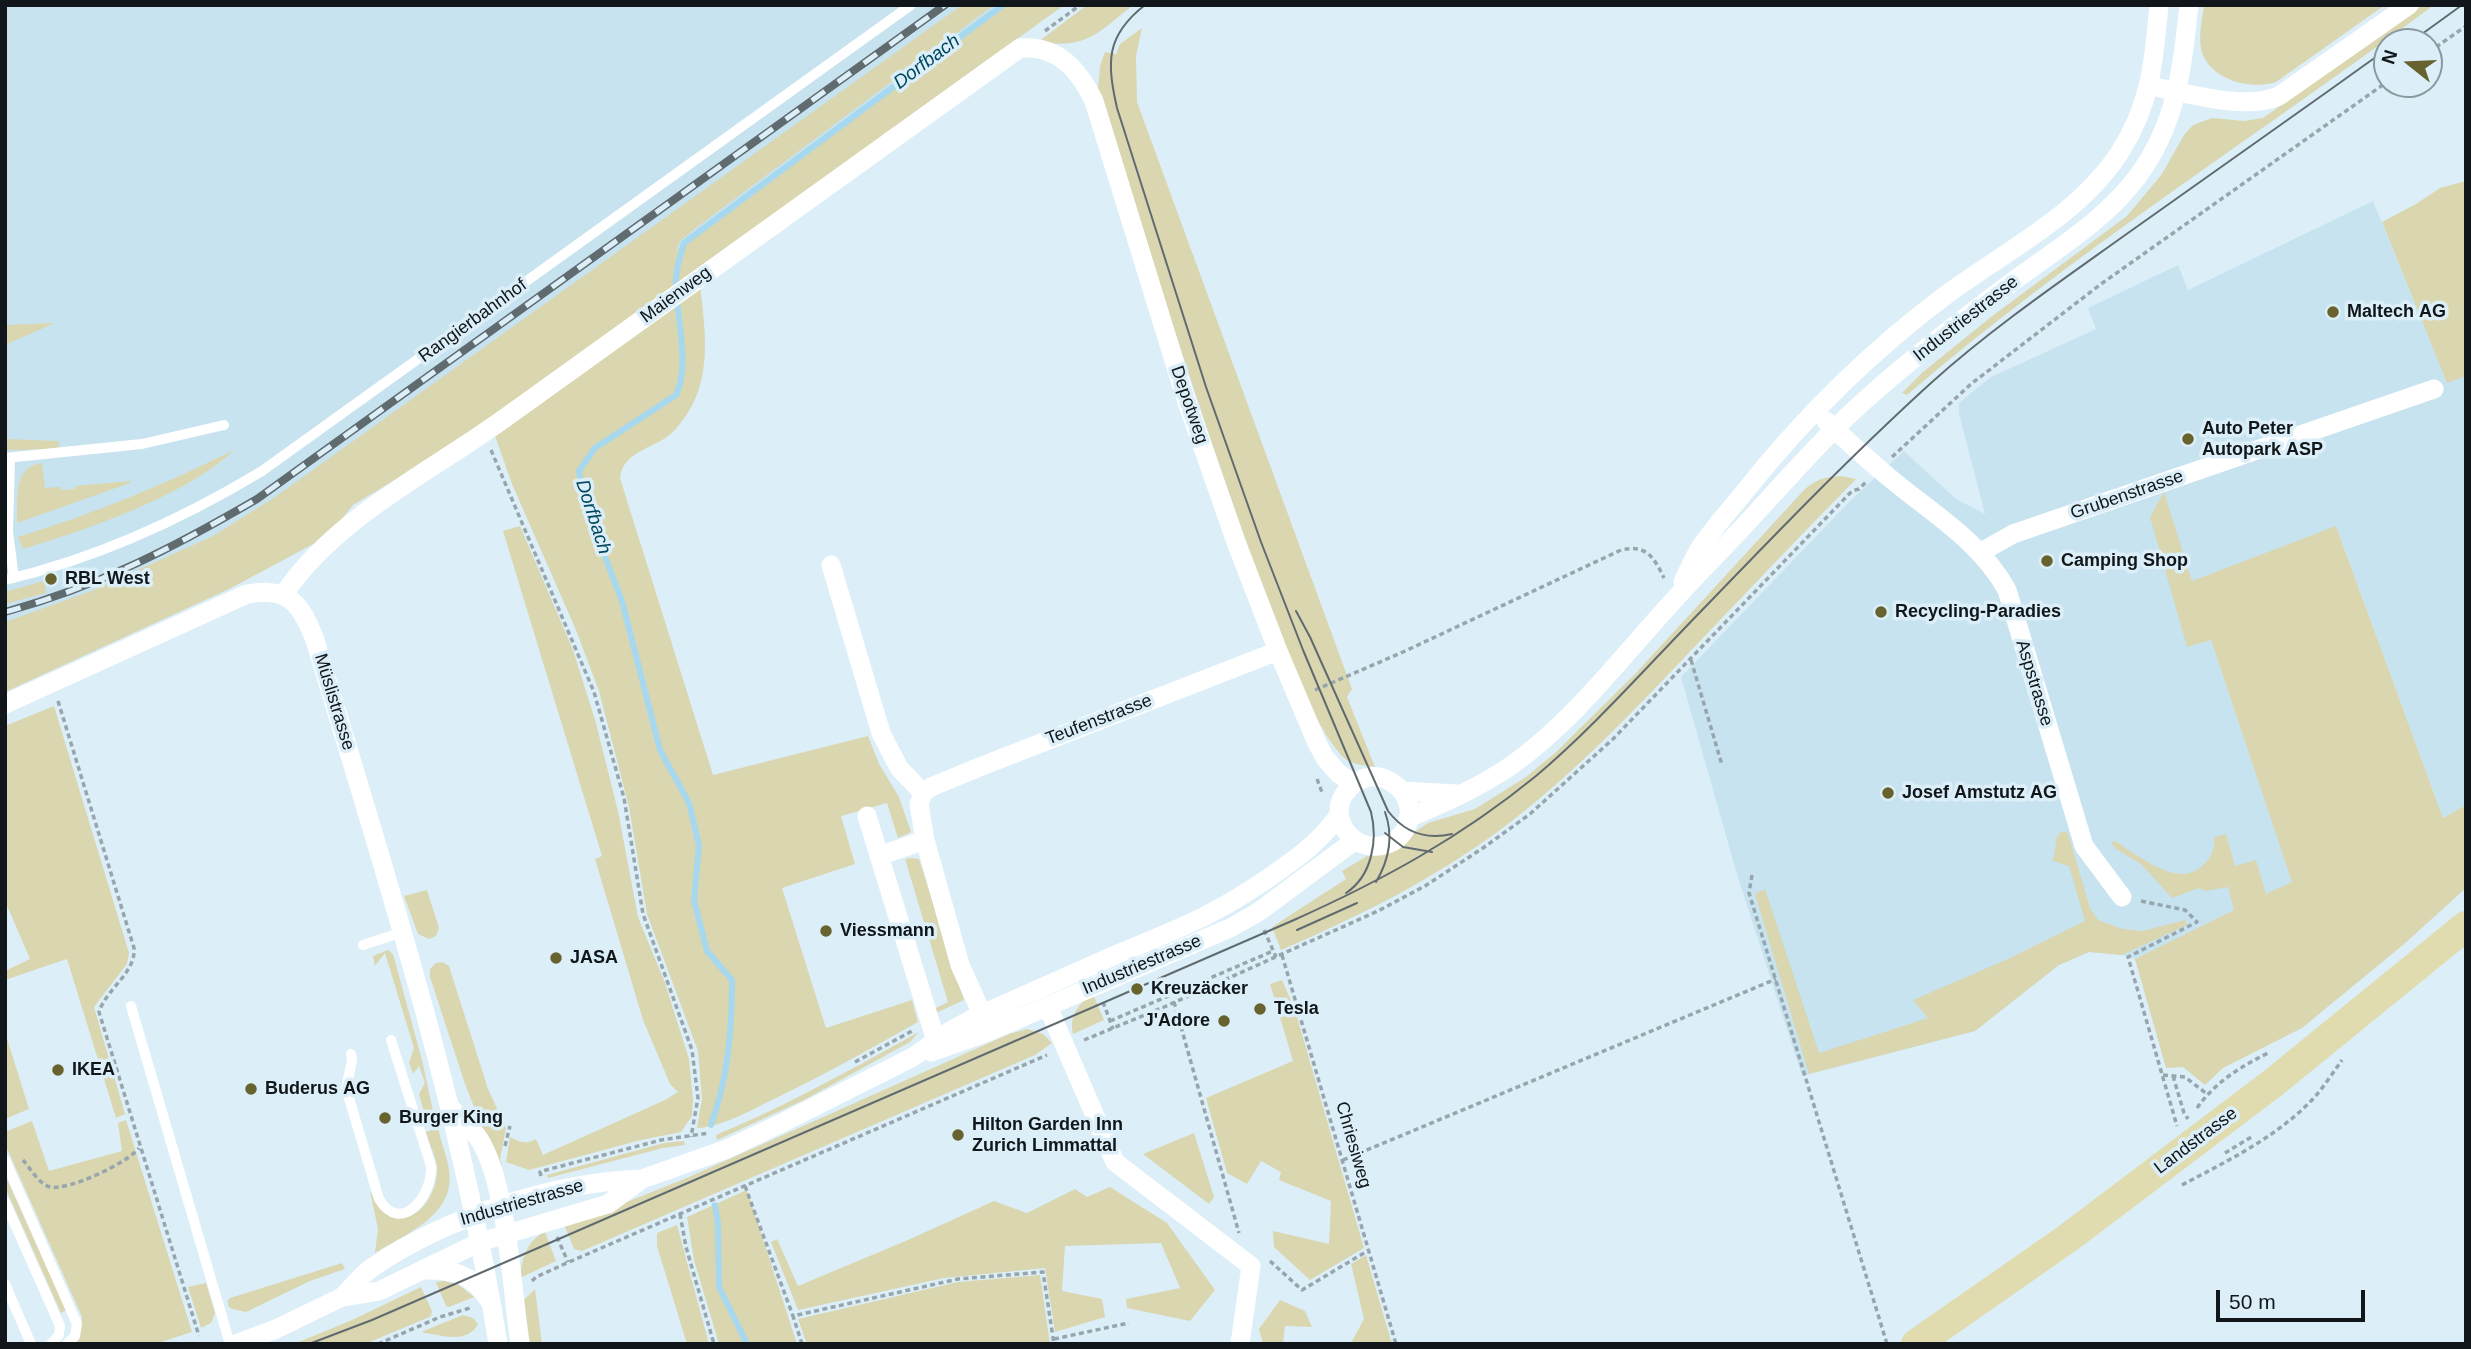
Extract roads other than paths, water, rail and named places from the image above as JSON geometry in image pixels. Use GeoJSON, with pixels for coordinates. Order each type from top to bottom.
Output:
{"type":"FeatureCollection","features":[{"type":"Feature","properties":{"kind":"main road","name":"Landstrasse"},"geometry":{"type":"LineString","coordinates":[[1916,1344],[2068,1238],[2273,1083],[2466,926]]}},
{"type":"Feature","properties":{"kind":"street","name":"Industriestrasse"},"geometry":{"type":"LineString","coordinates":[[1674,599],[1699,550],[1780,447],[1867,361],[1949,293],[2049,224],[2094,186],[2120,151],[2150,86],[2159,5]]}},
{"type":"Feature","properties":{"kind":"street","name":"Industriestrasse"},"geometry":{"type":"LineString","coordinates":[[913,1056],[955,1045],[1230,928],[1256,913],[1354,841],[1374,847],[1390,844],[1400,835],[1408,818],[1490,780],[1536,745],[1612,673],[1674,599],[1834,428],[1920,355],[2016,279],[2093,224],[2118,200],[2161,142],[2178,91],[2189,5]]}},
{"type":"Feature","properties":{"kind":"street"},"geometry":{"type":"LineString","coordinates":[[2150,86],[2244,102],[2268,101],[2409,5]]}},
{"type":"Feature","properties":{"kind":"street","name":"Maienweg"},"geometry":{"type":"LineString","coordinates":[[283,595],[310,559],[339,533],[1020,48]]}},
{"type":"Feature","properties":{"kind":"street","name":"Depotweg"},"geometry":{"type":"LineString","coordinates":[[1020,48],[1042,49],[1064,61],[1084,79],[1094,101],[1184,393],[1278,651],[1325,758],[1338,773],[1353,784]]}},
{"type":"Feature","properties":{"kind":"street","name":"Grubenstrasse"},"geometry":{"type":"LineString","coordinates":[[1981,552],[2013,534],[2434,389]]}},
{"type":"Feature","properties":{"kind":"street","name":"Aspstrasse"},"geometry":{"type":"LineString","coordinates":[[1816,412],[1891,479],[1981,552],[1996,569],[2007,590],[2084,846],[2122,897]]}},
{"type":"Feature","properties":{"kind":"street"},"geometry":{"type":"LineString","coordinates":[[831,565],[881,733],[899,768],[922,795],[920,813],[925,840],[960,965],[982,1014]]}},
{"type":"Feature","properties":{"kind":"street"},"geometry":{"type":"LineString","coordinates":[[5,704],[237,598],[265,591],[283,595]]}},
{"type":"Feature","properties":{"kind":"street","name":"Müslistrasse"},"geometry":{"type":"LineString","coordinates":[[283,595],[301,609],[315,640],[403,932],[452,1109],[480,1242],[483,1306],[498,1344]]}},
{"type":"Feature","properties":{"kind":"street","name":"Teufenstrasse"},"geometry":{"type":"LineString","coordinates":[[922,795],[931,787],[982,766],[1278,651]]}},
{"type":"Feature","properties":{"kind":"street","name":"Industriestrasse"},"geometry":{"type":"LineString","coordinates":[[236,1344],[276,1329],[342,1297],[379,1290],[480,1242],[608,1204],[642,1180],[727,1149],[913,1056],[982,1014],[1208,915],[1291,862],[1312,845],[1345,793],[1353,784],[1365,778],[1376,777],[1390,781],[1402,791],[1461,794]]}},
{"type":"Feature","properties":{"kind":"street"},"geometry":{"type":"LineString","coordinates":[[1402,791],[1409,807],[1408,818]]}},
{"type":"Feature","properties":{"kind":"street"},"geometry":{"type":"LineString","coordinates":[[1333,810],[1354,841]]}},
{"type":"Feature","properties":{"kind":"street"},"geometry":{"type":"LineString","coordinates":[[867,816],[936,1041]]}},
{"type":"Feature","properties":{"kind":"street"},"geometry":{"type":"LineString","coordinates":[[879,856],[925,840]]}},
{"type":"Feature","properties":{"kind":"street"},"geometry":{"type":"LineString","coordinates":[[1048,1007],[1115,1162],[1251,1266],[1240,1344]]}},
{"type":"Feature","properties":{"kind":"street","name":"Müslistrasse"},"geometry":{"type":"LineString","coordinates":[[452,1109],[479,1140],[494,1177],[506,1234],[520,1344]]}},
{"type":"Feature","properties":{"kind":"street","name":"Industriestrasse"},"geometry":{"type":"LineString","coordinates":[[342,1297],[371,1268],[451,1223],[586,1184],[642,1180]]}},
{"type":"Feature","properties":{"kind":"street"},"geometry":{"type":"LineString","coordinates":[[420,1270],[438,1269],[461,1274],[477,1284],[483,1306]]}},
{"type":"Feature","properties":{"kind":"lane","name":"Rangierbahnhof"},"geometry":{"type":"LineString","coordinates":[[10,579],[88,556],[157,529],[262,471],[911,5]]}},
{"type":"Feature","properties":{"kind":"lane"},"geometry":{"type":"LineString","coordinates":[[10,579],[8,458],[142,444],[224,425]]}},
{"type":"Feature","properties":{"kind":"lane"},"geometry":{"type":"LineString","coordinates":[[363,945],[403,932]]}},
{"type":"Feature","properties":{"kind":"lane"},"geometry":{"type":"LineString","coordinates":[[131,1006],[230,1344]]}},
{"type":"Feature","properties":{"kind":"lane"},"geometry":{"type":"LineString","coordinates":[[351,1054],[346,1088],[379,1199],[383,1206],[391,1211],[408,1211],[418,1206],[432,1174],[391,1040]]}},
{"type":"Feature","properties":{"kind":"lane"},"geometry":{"type":"LineString","coordinates":[[5,1160],[77,1324],[75,1336],[67,1344]]}},
{"type":"Feature","properties":{"kind":"lane"},"geometry":{"type":"LineString","coordinates":[[5,1202],[60,1326],[59,1335],[51,1344]]}},
{"type":"Feature","properties":{"kind":"lane"},"geometry":{"type":"LineString","coordinates":[[5,1284],[31,1344]]}},
{"type":"Feature","properties":{"kind":"waterway","name":"Dorfbach"},"geometry":{"type":"LineString","coordinates":[[711,1125],[728,1054],[732,980],[707,951],[694,900],[699,845],[689,803],[660,750],[622,601],[585,505],[579,471],[595,448],[676,395],[682,371],[676,280],[684,243],[1003,5]]}},
{"type":"Feature","properties":{"kind":"waterway","name":"Dorfbach"},"geometry":{"type":"LineString","coordinates":[[715,1205],[719,1287],[747,1344]]}},
{"type":"Feature","properties":{"kind":"tram line"},"geometry":{"type":"LineString","coordinates":[[1145,5],[1122,28],[1112,51],[1112,77],[1117,108],[1206,387],[1261,542],[1371,812],[1374,834],[1371,857],[1362,877],[1346,893]]}},
{"type":"Feature","properties":{"kind":"tram line"},"geometry":{"type":"LineString","coordinates":[[2430,28],[2462,5]]}},
{"type":"Feature","properties":{"kind":"tram line"},"geometry":{"type":"LineString","coordinates":[[309,1344],[372,1320],[1294,920],[1390,873],[1449,838],[1536,776],[1574,742],[1835,474],[1954,363],[2052,287],[2373,59]]}},
{"type":"Feature","properties":{"kind":"tram line"},"geometry":{"type":"LineString","coordinates":[[1296,611],[1388,811],[1401,824],[1416,833],[1433,836],[1452,834]]}},
{"type":"Feature","properties":{"kind":"tram line"},"geometry":{"type":"LineString","coordinates":[[1376,882],[1389,848],[1385,812]]}},
{"type":"Feature","properties":{"kind":"tram line"},"geometry":{"type":"LineString","coordinates":[[1385,833],[1403,847],[1432,852]]}},
{"type":"Feature","properties":{"kind":"tram line"},"geometry":{"type":"LineString","coordinates":[[1297,930],[1357,903]]}},
{"type":"Feature","properties":{"kind":"railway"},"geometry":{"type":"LineString","coordinates":[[5,612],[104,578],[195,534],[257,499],[945,5]]}},
{"type":"Feature","properties":{"kind":"place","name":"Maltech AG"},"geometry":{"type":"Point","coordinates":[2333,312]}},
{"type":"Feature","properties":{"kind":"place","name":"Auto Peter Autopark ASP"},"geometry":{"type":"Point","coordinates":[2188,439]}},
{"type":"Feature","properties":{"kind":"place","name":"Camping Shop"},"geometry":{"type":"Point","coordinates":[2047,561]}},
{"type":"Feature","properties":{"kind":"place","name":"RBL West"},"geometry":{"type":"Point","coordinates":[51,579]}},
{"type":"Feature","properties":{"kind":"place","name":"Recycling-Paradies"},"geometry":{"type":"Point","coordinates":[1881,612]}},
{"type":"Feature","properties":{"kind":"place","name":"Josef Amstutz AG"},"geometry":{"type":"Point","coordinates":[1888,793]}},
{"type":"Feature","properties":{"kind":"place","name":"Viessmann"},"geometry":{"type":"Point","coordinates":[826,931]}},
{"type":"Feature","properties":{"kind":"place","name":"JASA"},"geometry":{"type":"Point","coordinates":[556,958]}},
{"type":"Feature","properties":{"kind":"place","name":"Kreuzäcker"},"geometry":{"type":"Point","coordinates":[1137,989]}},
{"type":"Feature","properties":{"kind":"place","name":"Tesla"},"geometry":{"type":"Point","coordinates":[1260,1009]}},
{"type":"Feature","properties":{"kind":"place","name":"J'Adore"},"geometry":{"type":"Point","coordinates":[1224,1021]}},
{"type":"Feature","properties":{"kind":"place","name":"IKEA"},"geometry":{"type":"Point","coordinates":[58,1070]}},
{"type":"Feature","properties":{"kind":"place","name":"Buderus AG"},"geometry":{"type":"Point","coordinates":[251,1089]}},
{"type":"Feature","properties":{"kind":"place","name":"Burger King"},"geometry":{"type":"Point","coordinates":[385,1118]}},
{"type":"Feature","properties":{"kind":"place","name":"Hilton Garden Inn Zurich Limmattal"},"geometry":{"type":"Point","coordinates":[958,1135]}}]}
